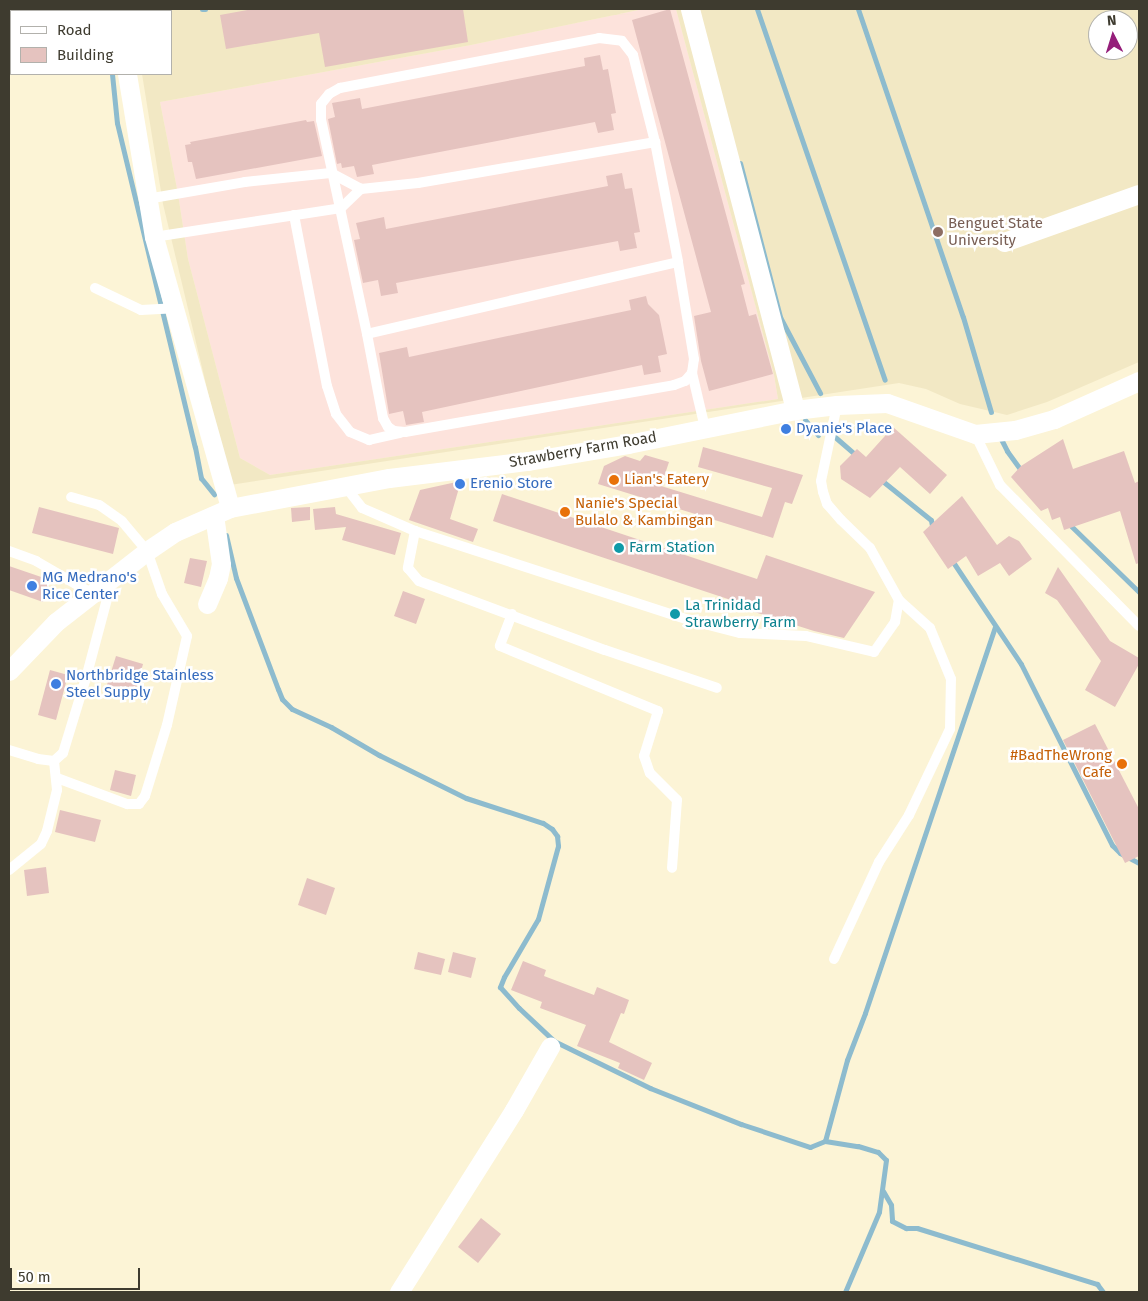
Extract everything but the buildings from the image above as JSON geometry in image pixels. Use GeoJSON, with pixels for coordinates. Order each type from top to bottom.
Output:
{"type":"FeatureCollection","features":[{"type":"Feature","properties":{"kind":"street"},"geometry":{"type":"LineString","coordinates":[[690,9],[795,410]]}},
{"type":"Feature","properties":{"kind":"street"},"geometry":{"type":"LineString","coordinates":[[127,75],[154,237],[170,309],[222,512],[221,564],[218,578],[207,604]]}},
{"type":"Feature","properties":{"kind":"street"},"geometry":{"type":"LineString","coordinates":[[1004,242],[1139,194]]}},
{"type":"Feature","properties":{"kind":"street","name":"Strawberry Farm Road"},"geometry":{"type":"LineString","coordinates":[[9,671],[56,622],[147,551],[175,532],[222,512],[344,486],[528,460],[795,410],[837,405],[887,403],[975,434],[1014,430],[1054,419],[1139,381]]}},
{"type":"Feature","properties":{"kind":"street"},"geometry":{"type":"LineString","coordinates":[[399,1292],[487,1154],[550,1047]]}},
{"type":"Feature","properties":{"kind":"lane"},"geometry":{"type":"LineString","coordinates":[[405,432],[394,431],[388,427],[383,418],[342,208],[331,173],[321,120],[322,104],[329,94],[340,88],[599,38],[622,41],[633,55],[656,142],[694,360],[692,373],[705,428]]}},
{"type":"Feature","properties":{"kind":"lane"},"geometry":{"type":"LineString","coordinates":[[147,198],[245,182],[331,173],[361,189],[418,183],[656,142]]}},
{"type":"Feature","properties":{"kind":"lane"},"geometry":{"type":"LineString","coordinates":[[154,237],[342,208],[361,189]]}},
{"type":"Feature","properties":{"kind":"lane"},"geometry":{"type":"LineString","coordinates":[[294,215],[327,386],[336,414],[350,432],[369,440],[674,385],[685,381],[692,373]]}},
{"type":"Feature","properties":{"kind":"lane"},"geometry":{"type":"LineString","coordinates":[[367,334],[678,262]]}},
{"type":"Feature","properties":{"kind":"lane"},"geometry":{"type":"LineString","coordinates":[[95,288],[141,310],[170,309]]}},
{"type":"Feature","properties":{"kind":"lane"},"geometry":{"type":"LineString","coordinates":[[834,959],[879,862],[909,815],[950,729],[952,679],[930,628],[899,600],[870,548],[827,504],[821,481],[837,405]]}},
{"type":"Feature","properties":{"kind":"lane"},"geometry":{"type":"LineString","coordinates":[[975,434],[1000,486],[1139,626]]}},
{"type":"Feature","properties":{"kind":"lane"},"geometry":{"type":"LineString","coordinates":[[344,486],[362,508],[415,531],[689,620],[740,633],[806,636],[874,652],[895,622],[899,600]]}},
{"type":"Feature","properties":{"kind":"lane"},"geometry":{"type":"LineString","coordinates":[[57,778],[127,804],[139,804],[145,796],[167,725],[186,636],[162,594],[147,551],[122,521],[99,505],[71,497]]}},
{"type":"Feature","properties":{"kind":"lane"},"geometry":{"type":"LineString","coordinates":[[415,531],[408,568],[419,581],[605,650],[718,688]]}},
{"type":"Feature","properties":{"kind":"lane"},"geometry":{"type":"LineString","coordinates":[[9,551],[36,560],[93,594]]}},
{"type":"Feature","properties":{"kind":"lane"},"geometry":{"type":"LineString","coordinates":[[9,750],[38,759],[54,761],[63,753],[86,678],[112,579]]}},
{"type":"Feature","properties":{"kind":"lane"},"geometry":{"type":"LineString","coordinates":[[512,614],[500,646],[658,711],[644,756],[650,773],[676,800],[672,868]]}},
{"type":"Feature","properties":{"kind":"lane"},"geometry":{"type":"LineString","coordinates":[[9,870],[41,844],[47,830],[57,790],[54,761]]}},
{"type":"Feature","properties":{"kind":"shaded area","name":"Benguet State University"},"geometry":{"type":"Polygon","coordinates":[[[135,9],[643,9],[471,45],[160,102],[178,194],[188,259],[240,458],[270,475],[778,399],[774,375],[676,9],[1139,9],[1139,362],[1047,402],[1007,415],[960,404],[926,389],[899,383],[230,485],[163,204],[142,75],[172,75],[172,10],[135,9]]]}},
{"type":"Feature","properties":{"kind":"shaded area"},"geometry":{"type":"Polygon","coordinates":[[[643,9],[676,9],[774,375],[778,399],[270,475],[240,458],[188,259],[178,194],[160,102],[471,45],[643,9]]]}},
{"type":"Feature","properties":{"kind":"waterway"},"geometry":{"type":"LineString","coordinates":[[757,9],[885,380]]}},
{"type":"Feature","properties":{"kind":"waterway"},"geometry":{"type":"LineString","coordinates":[[858,9],[963,317],[991,412]]}},
{"type":"Feature","properties":{"kind":"waterway"},"geometry":{"type":"LineString","coordinates":[[112,75],[117,123],[201,478],[214,494]]}},
{"type":"Feature","properties":{"kind":"waterway"},"geometry":{"type":"LineString","coordinates":[[740,163],[780,317],[820,393]]}},
{"type":"Feature","properties":{"kind":"waterway"},"geometry":{"type":"LineString","coordinates":[[805,420],[818,435]]}},
{"type":"Feature","properties":{"kind":"waterway"},"geometry":{"type":"LineString","coordinates":[[999,435],[1007,451],[1022,472]]}},
{"type":"Feature","properties":{"kind":"waterway"},"geometry":{"type":"LineString","coordinates":[[835,437],[858,457]]}},
{"type":"Feature","properties":{"kind":"waterway"},"geometry":{"type":"LineString","coordinates":[[880,479],[931,520],[933,531]]}},
{"type":"Feature","properties":{"kind":"waterway"},"geometry":{"type":"LineString","coordinates":[[1068,523],[1139,592]]}},
{"type":"Feature","properties":{"kind":"waterway"},"geometry":{"type":"LineString","coordinates":[[226,535],[236,578],[278,689],[282,699],[292,709],[331,727],[379,755],[466,798],[543,823],[552,829],[557,836],[558,846],[538,919],[500,987],[519,1008],[554,1041],[650,1088],[741,1124],[810,1147],[825,1141],[858,1146],[878,1152],[886,1160],[879,1212],[845,1292]]}},
{"type":"Feature","properties":{"kind":"waterway"},"geometry":{"type":"LineString","coordinates":[[951,559],[1021,664],[1112,845],[1120,853],[1139,863]]}},
{"type":"Feature","properties":{"kind":"waterway"},"geometry":{"type":"LineString","coordinates":[[825,1141],[847,1060],[865,1013],[995,627]]}},
{"type":"Feature","properties":{"kind":"waterway"},"geometry":{"type":"LineString","coordinates":[[883,1191],[891,1205],[892,1221],[906,1228],[917,1228],[1097,1284],[1103,1292]]}},
{"type":"Feature","properties":{"kind":"place","name":"Benguet State University"},"geometry":{"type":"Point","coordinates":[938,232]}},
{"type":"Feature","properties":{"kind":"place","name":"Dyanie's Place"},"geometry":{"type":"Point","coordinates":[786,429]}},
{"type":"Feature","properties":{"kind":"place","name":"Lian's Eatery"},"geometry":{"type":"Point","coordinates":[614,480]}},
{"type":"Feature","properties":{"kind":"place","name":"Erenio Store"},"geometry":{"type":"Point","coordinates":[460,484]}},
{"type":"Feature","properties":{"kind":"place","name":"Nanie's Special Bulalo & Kambingan"},"geometry":{"type":"Point","coordinates":[565,512]}},
{"type":"Feature","properties":{"kind":"place","name":"Farm Station"},"geometry":{"type":"Point","coordinates":[619,548]}},
{"type":"Feature","properties":{"kind":"place","name":"MG Medrano's Rice Center"},"geometry":{"type":"Point","coordinates":[32,586]}},
{"type":"Feature","properties":{"kind":"place","name":"La Trinidad Strawberry Farm"},"geometry":{"type":"Point","coordinates":[675,614]}},
{"type":"Feature","properties":{"kind":"place","name":"Northbridge Stainless Steel Supply"},"geometry":{"type":"Point","coordinates":[56,684]}},
{"type":"Feature","properties":{"kind":"place","name":"#BadTheWrong Cafe"},"geometry":{"type":"Point","coordinates":[1122,764]}}]}
